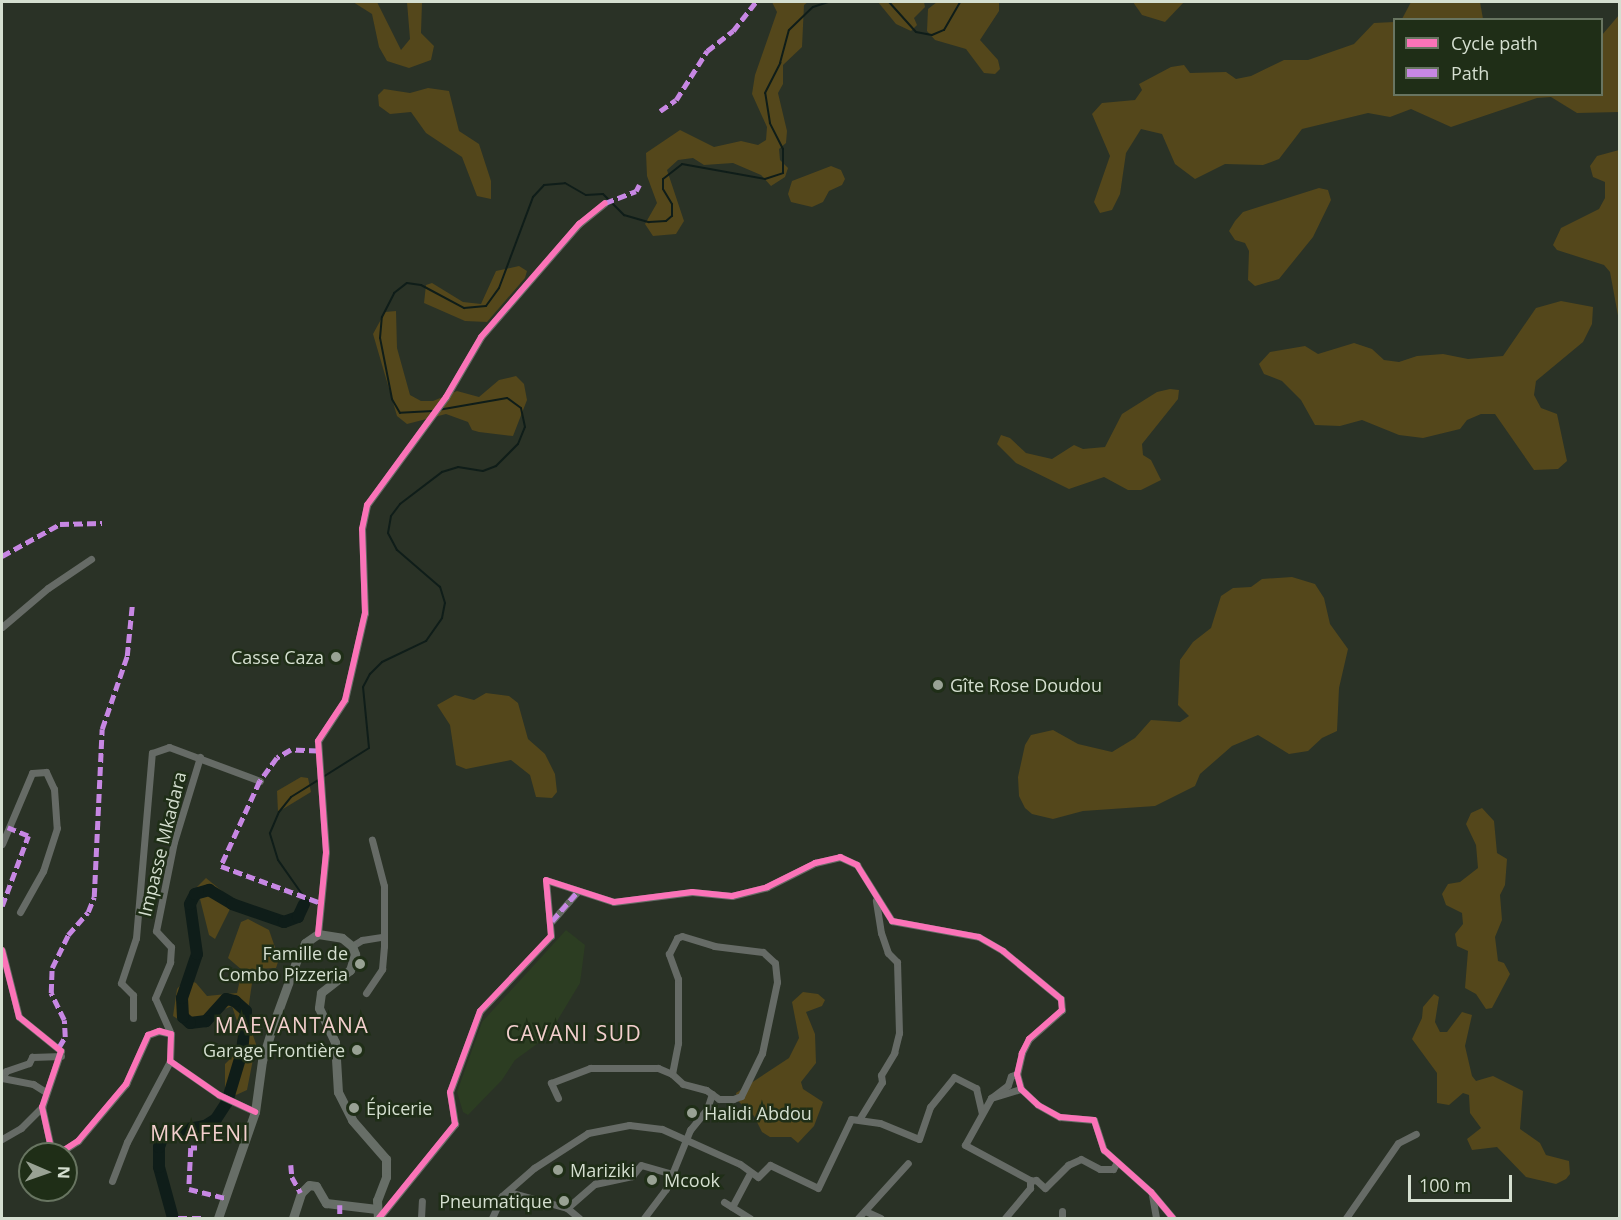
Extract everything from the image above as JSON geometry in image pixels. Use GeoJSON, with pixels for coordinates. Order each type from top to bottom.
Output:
{"type":"FeatureCollection","features":[{"type":"Feature","properties":{"kind":"street"},"geometry":{"type":"LineString","coordinates":[[318,934],[326,852],[318,741],[345,700],[365,613],[362,529],[367,505],[446,397],[482,337],[579,224],[605,203]]}},
{"type":"Feature","properties":{"kind":"street"},"geometry":{"type":"LineString","coordinates":[[2,627],[48,588],[91,559]]}},
{"type":"Feature","properties":{"kind":"street"},"geometry":{"type":"LineString","coordinates":[[133,1018],[133,995],[120,983],[136,938],[152,753],[170,747],[260,781]]}},
{"type":"Feature","properties":{"kind":"street","name":"Impasse Mkadara"},"geometry":{"type":"LineString","coordinates":[[171,1034],[155,998],[170,963],[171,947],[156,931],[174,842],[200,757]]}},
{"type":"Feature","properties":{"kind":"street"},"geometry":{"type":"LineString","coordinates":[[2,844],[32,773],[46,772],[50,776],[57,828],[43,871],[20,912]]}},
{"type":"Feature","properties":{"kind":"street"},"geometry":{"type":"LineString","coordinates":[[366,993],[382,969],[384,886],[372,840]]}},
{"type":"Feature","properties":{"kind":"street"},"geometry":{"type":"LineString","coordinates":[[378,1215],[455,1124],[450,1092],[480,1011],[548,942],[552,921],[546,880],[577,892],[614,902],[692,892],[743,894],[777,883],[815,863],[840,857],[857,865],[876,899],[899,925],[980,937],[990,942],[1061,999],[1062,1010],[1029,1039],[1017,1074],[1021,1089],[1038,1105],[1060,1117],[1094,1120],[1098,1138],[1116,1164],[1151,1192],[1173,1218]]}},
{"type":"Feature","properties":{"kind":"street"},"geometry":{"type":"LineString","coordinates":[[552,921],[577,892]]}},
{"type":"Feature","properties":{"kind":"street"},"geometry":{"type":"LineString","coordinates":[[860,1118],[882,1082],[886,1064],[894,1053],[899,1033],[897,962],[888,954],[881,933],[876,899]]}},
{"type":"Feature","properties":{"kind":"street"},"geometry":{"type":"LineString","coordinates":[[218,1218],[255,1112],[262,1061],[297,959],[305,943],[318,934],[342,938],[352,946],[354,962],[350,970],[321,993],[319,1008],[335,1042],[338,1092],[352,1120],[386,1159],[378,1215]]}},
{"type":"Feature","properties":{"kind":"street"},"geometry":{"type":"LineString","coordinates":[[558,1098],[551,1083],[590,1068],[658,1068],[672,1074],[683,1084],[726,1100],[741,1096],[753,1076],[777,982],[775,963],[769,955],[682,936],[677,938],[669,954],[678,979],[678,1043],[672,1074]]}},
{"type":"Feature","properties":{"kind":"street"},"geometry":{"type":"LineString","coordinates":[[352,946],[362,939],[382,937]]}},
{"type":"Feature","properties":{"kind":"street"},"geometry":{"type":"LineString","coordinates":[[2,950],[19,1017],[59,1047],[61,1056],[42,1107],[49,1145],[56,1150],[71,1147],[126,1084],[148,1035],[159,1031],[171,1034],[170,1061],[127,1142],[112,1181]]}},
{"type":"Feature","properties":{"kind":"street"},"geometry":{"type":"LineString","coordinates":[[46,1092],[33,1084],[2,1078],[6,1071],[29,1063],[32,1057],[61,1056]]}},
{"type":"Feature","properties":{"kind":"street"},"geometry":{"type":"LineString","coordinates":[[170,1061],[219,1095],[255,1112]]}},
{"type":"Feature","properties":{"kind":"street"},"geometry":{"type":"LineString","coordinates":[[1017,1074],[1011,1076],[1008,1085],[991,1098],[965,1145],[1030,1181],[1036,1180],[1045,1188],[1068,1165],[1081,1159],[1100,1169],[1113,1169],[1116,1164]]}},
{"type":"Feature","properties":{"kind":"street"},"geometry":{"type":"LineString","coordinates":[[492,1218],[496,1204],[534,1168],[588,1133],[647,1126],[687,1139],[740,1164],[750,1173],[760,1177],[771,1166],[818,1188],[848,1122],[860,1118],[919,1139],[930,1107],[954,1077],[976,1088],[982,1113]]}},
{"type":"Feature","properties":{"kind":"street"},"geometry":{"type":"LineString","coordinates":[[991,1098],[1021,1089]]}},
{"type":"Feature","properties":{"kind":"street"},"geometry":{"type":"LineString","coordinates":[[644,1218],[673,1174],[687,1139],[712,1094]]}},
{"type":"Feature","properties":{"kind":"street"},"geometry":{"type":"LineString","coordinates":[[2,1139],[21,1128],[42,1107]]}},
{"type":"Feature","properties":{"kind":"street"},"geometry":{"type":"LineString","coordinates":[[1346,1218],[1398,1143],[1416,1134]]}},
{"type":"Feature","properties":{"kind":"street"},"geometry":{"type":"LineString","coordinates":[[858,1218],[908,1163]]}},
{"type":"Feature","properties":{"kind":"street"},"geometry":{"type":"LineString","coordinates":[[567,1208],[595,1184],[632,1176],[641,1165],[673,1174]]}},
{"type":"Feature","properties":{"kind":"street"},"geometry":{"type":"LineString","coordinates":[[732,1207],[750,1173]]}},
{"type":"Feature","properties":{"kind":"street"},"geometry":{"type":"LineString","coordinates":[[1005,1218],[1030,1188],[1030,1181]]}},
{"type":"Feature","properties":{"kind":"street"},"geometry":{"type":"LineString","coordinates":[[293,1218],[303,1189],[312,1184],[326,1203],[378,1215]]}},
{"type":"Feature","properties":{"kind":"street"},"geometry":{"type":"LineString","coordinates":[[509,1192],[567,1208],[579,1218]]}},
{"type":"Feature","properties":{"kind":"street"},"geometry":{"type":"LineString","coordinates":[[1151,1192],[1156,1218]]}},
{"type":"Feature","properties":{"kind":"street"},"geometry":{"type":"LineString","coordinates":[[420,1218],[422,1201]]}},
{"type":"Feature","properties":{"kind":"street"},"geometry":{"type":"LineString","coordinates":[[724,1202],[750,1218]]}},
{"type":"Feature","properties":{"kind":"street"},"geometry":{"type":"LineString","coordinates":[[866,1211],[881,1218]]}},
{"type":"Feature","properties":{"kind":"shaded area"},"geometry":{"type":"Polygon","coordinates":[[[353,2],[377,2],[401,50],[410,39],[407,2],[422,2],[421,33],[434,46],[431,60],[409,68],[387,61],[379,47],[372,14],[353,2]]]}},
{"type":"Feature","properties":{"kind":"shaded area"},"geometry":{"type":"Polygon","coordinates":[[[772,2],[808,2],[804,5],[802,47],[783,65],[783,84],[778,93],[787,131],[786,143],[779,149],[780,160],[788,168],[785,177],[771,186],[761,175],[733,163],[704,165],[693,158],[678,160],[667,170],[684,221],[676,234],[653,236],[645,224],[657,203],[647,176],[646,153],[680,130],[714,147],[741,141],[758,145],[766,140],[767,127],[752,94],[755,75],[777,12],[772,2]]]}},
{"type":"Feature","properties":{"kind":"shaded area"},"geometry":{"type":"Polygon","coordinates":[[[878,2],[924,2],[925,7],[914,18],[917,25],[911,31],[896,24],[878,2]]]}},
{"type":"Feature","properties":{"kind":"shaded area"},"geometry":{"type":"Polygon","coordinates":[[[937,2],[999,2],[999,11],[980,40],[998,60],[1000,69],[995,74],[984,73],[966,49],[935,40],[927,31],[928,9],[937,2]]]}},
{"type":"Feature","properties":{"kind":"shaded area"},"geometry":{"type":"Polygon","coordinates":[[[1133,2],[1184,2],[1165,22],[1142,15],[1133,2]]]}},
{"type":"Feature","properties":{"kind":"shaded area"},"geometry":{"type":"Polygon","coordinates":[[[1411,2],[1480,2],[1483,18],[1403,18],[1411,2]]]}},
{"type":"Feature","properties":{"kind":"shaded area"},"geometry":{"type":"Polygon","coordinates":[[[1619,15],[1619,112],[1577,113],[1551,97],[1537,98],[1451,127],[1411,109],[1390,117],[1368,113],[1302,129],[1279,159],[1263,165],[1225,164],[1195,179],[1175,164],[1162,134],[1141,129],[1126,153],[1120,194],[1112,210],[1100,213],[1094,202],[1110,156],[1092,114],[1102,103],[1135,100],[1142,90],[1139,84],[1171,67],[1184,65],[1190,73],[1226,72],[1236,79],[1251,76],[1284,60],[1308,60],[1354,44],[1374,23],[1393,22],[1393,96],[1603,96],[1603,34],[1619,15]]]}},
{"type":"Feature","properties":{"kind":"shaded area"},"geometry":{"type":"Polygon","coordinates":[[[428,88],[449,91],[459,131],[479,144],[491,181],[491,199],[477,196],[462,157],[426,133],[411,112],[390,114],[379,106],[378,95],[384,89],[410,93],[428,88]]]}},
{"type":"Feature","properties":{"kind":"shaded area"},"geometry":{"type":"Polygon","coordinates":[[[1619,150],[1619,321],[1610,272],[1604,265],[1557,250],[1553,245],[1561,228],[1599,209],[1605,198],[1605,182],[1593,177],[1590,166],[1597,156],[1619,150]]]}},
{"type":"Feature","properties":{"kind":"shaded area"},"geometry":{"type":"Polygon","coordinates":[[[831,166],[841,170],[845,179],[842,185],[829,191],[823,202],[812,207],[791,202],[788,194],[792,181],[831,166]]]}},
{"type":"Feature","properties":{"kind":"shaded area"},"geometry":{"type":"Polygon","coordinates":[[[1319,188],[1328,190],[1331,200],[1313,237],[1279,279],[1255,286],[1248,280],[1249,251],[1245,243],[1235,240],[1229,231],[1235,221],[1243,212],[1319,188]]]}},
{"type":"Feature","properties":{"kind":"shaded area"},"geometry":{"type":"Polygon","coordinates":[[[519,266],[527,271],[525,278],[487,322],[465,321],[424,303],[426,285],[432,283],[463,302],[481,304],[496,271],[519,266]]]}},
{"type":"Feature","properties":{"kind":"shaded area"},"geometry":{"type":"Polygon","coordinates":[[[1561,301],[1593,307],[1592,324],[1583,342],[1536,381],[1534,395],[1541,408],[1557,414],[1567,461],[1558,469],[1534,470],[1495,414],[1481,414],[1467,420],[1460,429],[1423,438],[1399,435],[1362,420],[1340,426],[1315,425],[1301,400],[1282,381],[1264,374],[1259,364],[1270,352],[1305,346],[1318,354],[1354,343],[1372,349],[1384,360],[1399,362],[1417,356],[1443,354],[1468,359],[1503,356],[1536,308],[1561,301]]]}},
{"type":"Feature","properties":{"kind":"shaded area"},"geometry":{"type":"Polygon","coordinates":[[[396,311],[397,348],[410,395],[421,401],[433,401],[457,391],[479,397],[499,380],[516,376],[524,384],[527,400],[513,436],[472,430],[468,422],[446,414],[407,424],[397,416],[373,334],[385,312],[396,311]]]}},
{"type":"Feature","properties":{"kind":"shaded area"},"geometry":{"type":"Polygon","coordinates":[[[1170,389],[1179,390],[1178,399],[1142,444],[1143,455],[1151,460],[1161,480],[1141,490],[1128,490],[1104,477],[1069,489],[1016,463],[997,444],[1001,435],[1010,438],[1026,453],[1052,459],[1074,445],[1083,449],[1105,447],[1122,414],[1157,392],[1170,389]]]}},
{"type":"Feature","properties":{"kind":"shaded area"},"geometry":{"type":"Polygon","coordinates":[[[1292,577],[1315,584],[1324,598],[1330,624],[1348,649],[1339,688],[1337,731],[1322,738],[1308,751],[1289,754],[1258,735],[1232,746],[1200,774],[1195,786],[1155,806],[1083,811],[1053,819],[1032,814],[1025,808],[1019,796],[1018,777],[1025,745],[1031,735],[1053,730],[1078,744],[1112,752],[1135,738],[1151,720],[1180,722],[1189,716],[1178,705],[1180,660],[1193,642],[1211,628],[1221,596],[1233,588],[1251,587],[1262,579],[1292,577]]]}},
{"type":"Feature","properties":{"kind":"shaded area"},"geometry":{"type":"Polygon","coordinates":[[[486,693],[509,696],[518,703],[528,739],[545,754],[555,774],[557,792],[552,798],[536,797],[530,775],[511,760],[466,769],[456,765],[450,725],[437,705],[455,695],[474,700],[486,693]]]}},
{"type":"Feature","properties":{"kind":"shaded area"},"geometry":{"type":"Polygon","coordinates":[[[301,777],[308,778],[311,792],[278,812],[277,791],[301,777]]]}},
{"type":"Feature","properties":{"kind":"shaded area"},"geometry":{"type":"Polygon","coordinates":[[[1482,808],[1494,821],[1497,853],[1507,859],[1505,885],[1500,895],[1502,920],[1495,937],[1498,961],[1504,963],[1510,974],[1492,1008],[1486,1009],[1476,994],[1465,988],[1468,951],[1457,946],[1455,934],[1463,924],[1462,913],[1446,905],[1442,894],[1448,884],[1460,882],[1478,868],[1476,845],[1466,824],[1471,813],[1482,808]]]}},
{"type":"Feature","properties":{"kind":"shaded area"},"geometry":{"type":"Polygon","coordinates":[[[206,878],[228,896],[231,907],[215,939],[209,935],[197,887],[206,878]]]}},
{"type":"Feature","properties":{"kind":"shaded area"},"geometry":{"type":"Polygon","coordinates":[[[248,919],[269,930],[279,959],[276,968],[256,969],[253,976],[247,1018],[256,1044],[247,1090],[236,1095],[225,1090],[225,1064],[236,1053],[237,1043],[238,1024],[232,1006],[187,1025],[173,1016],[177,989],[186,979],[196,983],[207,996],[237,993],[242,970],[228,958],[241,922],[248,919]]]}},
{"type":"Feature","properties":{"kind":"shaded area"},"geometry":{"type":"Polygon","coordinates":[[[566,930],[585,945],[580,983],[548,1036],[515,1060],[502,1080],[468,1115],[463,1112],[457,1092],[482,1022],[566,930]]]}},
{"type":"Feature","properties":{"kind":"shaded area"},"geometry":{"type":"Polygon","coordinates":[[[803,992],[818,994],[825,1000],[822,1006],[806,1012],[815,1034],[816,1063],[801,1082],[803,1089],[823,1102],[814,1126],[798,1143],[791,1137],[770,1137],[762,1132],[754,1116],[737,1100],[736,1093],[789,1058],[799,1038],[792,1002],[803,992]]]}},
{"type":"Feature","properties":{"kind":"shaded area"},"geometry":{"type":"Polygon","coordinates":[[[1434,994],[1439,997],[1435,1022],[1440,1032],[1447,1032],[1462,1012],[1472,1015],[1465,1046],[1472,1076],[1476,1081],[1493,1076],[1523,1091],[1520,1129],[1540,1143],[1546,1155],[1569,1161],[1570,1174],[1566,1179],[1556,1184],[1526,1177],[1497,1147],[1472,1150],[1467,1139],[1481,1128],[1470,1113],[1469,1095],[1463,1093],[1449,1105],[1437,1103],[1437,1073],[1412,1039],[1422,1018],[1423,1007],[1434,994]]]}},
{"type":"Feature","properties":{"kind":"waterway"},"geometry":{"type":"LineString","coordinates":[[433,411],[400,413],[392,399],[380,338],[382,317],[394,293],[407,283],[421,285],[464,308],[486,306],[499,288],[533,197],[544,185],[565,183],[586,195],[603,194],[624,215],[649,222],[666,221],[672,216],[672,204],[663,189],[663,179],[682,164],[765,179],[783,173],[783,149],[770,123],[765,93],[780,63],[789,30],[813,7],[828,2]]}},
{"type":"Feature","properties":{"kind":"waterway"},"geometry":{"type":"LineString","coordinates":[[889,2],[916,32],[932,35],[944,30],[960,2]]}},
{"type":"Feature","properties":{"kind":"waterway"},"geometry":{"type":"LineString","coordinates":[[323,777],[369,748],[363,687],[370,674],[382,662],[426,641],[442,618],[445,603],[440,587],[397,550],[388,533],[391,516],[400,504],[442,472],[458,467],[483,471],[496,466],[518,444],[525,427],[521,408],[507,398],[438,410]]}},
{"type":"Feature","properties":{"kind":"waterway"},"geometry":{"type":"LineString","coordinates":[[304,897],[278,860],[270,833],[279,812],[291,797],[318,780]]}},
{"type":"Feature","properties":{"kind":"waterway"},"geometry":{"type":"LineString","coordinates":[[173,1218],[159,1167],[159,1147],[164,1133],[205,1126],[216,1119],[227,1102],[242,1052],[246,1011],[235,1001],[226,999],[206,1021],[190,1023],[183,1017],[182,998],[197,954],[190,904],[195,894],[209,890],[232,904],[284,922],[298,917],[304,904]]}},
{"type":"Feature","properties":{"kind":"marked path"},"geometry":{"type":"LineString","coordinates":[[660,111],[676,100],[707,51],[733,31],[756,2]]}},
{"type":"Feature","properties":{"kind":"marked path"},"geometry":{"type":"LineString","coordinates":[[605,203],[636,191],[639,185]]}},
{"type":"Feature","properties":{"kind":"marked path"},"geometry":{"type":"LineString","coordinates":[[2,556],[60,524],[102,523]]}},
{"type":"Feature","properties":{"kind":"marked path"},"geometry":{"type":"LineString","coordinates":[[59,1047],[65,1037],[64,1020],[51,993],[52,968],[68,935],[88,912],[94,897],[102,729],[127,656],[132,606]]}},
{"type":"Feature","properties":{"kind":"marked path"},"geometry":{"type":"LineString","coordinates":[[318,751],[291,750],[277,758],[260,781],[221,866],[321,903]]}},
{"type":"Feature","properties":{"kind":"marked path"},"geometry":{"type":"LineString","coordinates":[[2,906],[28,836],[8,828]]}},
{"type":"Feature","properties":{"kind":"marked path"},"geometry":{"type":"LineString","coordinates":[[552,921],[577,892]]}},
{"type":"Feature","properties":{"kind":"marked path"},"geometry":{"type":"LineString","coordinates":[[197,1148],[191,1148],[189,1189],[226,1198]]}},
{"type":"Feature","properties":{"kind":"marked path"},"geometry":{"type":"LineString","coordinates":[[291,1165],[292,1177],[301,1193]]}},
{"type":"Feature","properties":{"kind":"marked path"},"geometry":{"type":"LineString","coordinates":[[340,1205],[340,1218]]}},
{"type":"Feature","properties":{"kind":"marked path"},"geometry":{"type":"LineString","coordinates":[[178,1218],[204,1218]]}},
{"type":"Feature","properties":{"kind":"cycle path"},"geometry":{"type":"LineString","coordinates":[[318,934],[326,852],[318,741],[345,700],[365,613],[362,529],[367,505],[446,397],[481,337],[579,224],[605,203]]}},
{"type":"Feature","properties":{"kind":"cycle path"},"geometry":{"type":"LineString","coordinates":[[379,1218],[455,1124],[450,1092],[480,1011],[551,936],[546,880],[614,902],[692,892],[732,896],[767,887],[815,863],[840,857],[857,865],[892,921],[979,937],[1003,951],[1061,999],[1062,1010],[1029,1039],[1022,1053],[1017,1074],[1021,1089],[1038,1105],[1060,1117],[1094,1120],[1104,1150],[1151,1192],[1173,1218]]}},
{"type":"Feature","properties":{"kind":"cycle path"},"geometry":{"type":"LineString","coordinates":[[2,950],[19,1017],[61,1051],[42,1107],[51,1148],[64,1150],[78,1141],[126,1084],[148,1035],[159,1031],[171,1034],[170,1061],[219,1095],[255,1112]]}},
{"type":"Feature","properties":{"kind":"place","name":"Casse Caza"},"geometry":{"type":"Point","coordinates":[336,657]}},
{"type":"Feature","properties":{"kind":"place","name":"Gîte Rose Doudou"},"geometry":{"type":"Point","coordinates":[938,685]}},
{"type":"Feature","properties":{"kind":"place","name":"Famille de Combo Pizzeria"},"geometry":{"type":"Point","coordinates":[360,964]}},
{"type":"Feature","properties":{"kind":"place","name":"Garage Frontière"},"geometry":{"type":"Point","coordinates":[357,1050]}},
{"type":"Feature","properties":{"kind":"place","name":"Épicerie"},"geometry":{"type":"Point","coordinates":[354,1108]}},
{"type":"Feature","properties":{"kind":"place","name":"Halidi Abdou"},"geometry":{"type":"Point","coordinates":[692,1113]}},
{"type":"Feature","properties":{"kind":"place","name":"Mariziki"},"geometry":{"type":"Point","coordinates":[558,1170]}},
{"type":"Feature","properties":{"kind":"place","name":"Mcook"},"geometry":{"type":"Point","coordinates":[652,1180]}},
{"type":"Feature","properties":{"kind":"place","name":"Pneumatique"},"geometry":{"type":"Point","coordinates":[564,1201]}},
{"type":"Feature","properties":{"kind":"district","name":"MAEVANTANA"},"geometry":{"type":"Point","coordinates":[292,1025]}},
{"type":"Feature","properties":{"kind":"district","name":"CAVANI SUD"},"geometry":{"type":"Point","coordinates":[574,1033]}},
{"type":"Feature","properties":{"kind":"district","name":"MKAFENI"},"geometry":{"type":"Point","coordinates":[200,1133]}}]}
